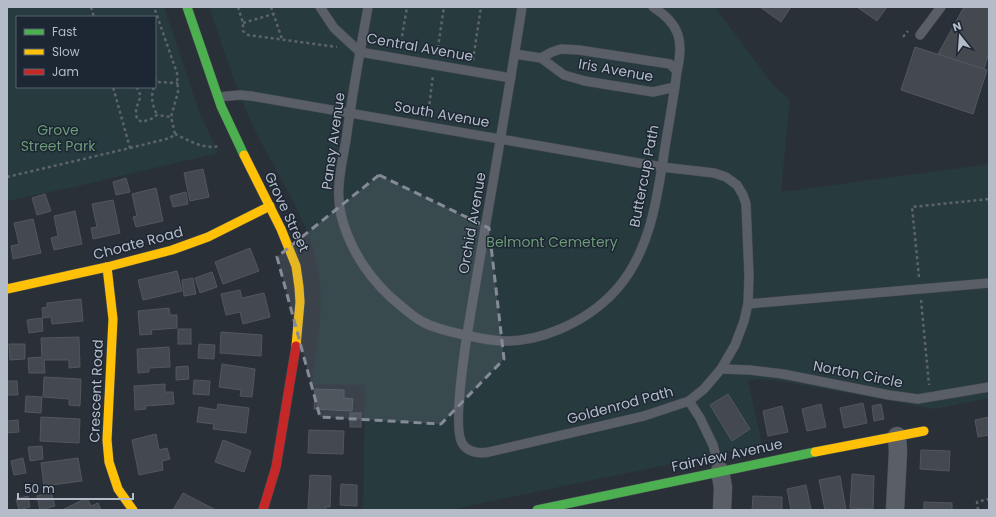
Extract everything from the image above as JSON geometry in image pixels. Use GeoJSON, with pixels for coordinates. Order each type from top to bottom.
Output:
{"type":"FeatureCollection","features":[{"type":"Feature","properties":{"kind":"street","name":"Grove Street"},"geometry":{"type":"LineString","coordinates":[[188,7],[218,97],[235,138],[289,247],[298,280],[299,309],[278,455],[263,510]]}},
{"type":"Feature","properties":{"kind":"street","name":"Choate Road"},"geometry":{"type":"LineString","coordinates":[[7,289],[107,267],[172,250],[208,236],[270,206]]}},
{"type":"Feature","properties":{"kind":"street","name":"Crescent Road"},"geometry":{"type":"LineString","coordinates":[[107,267],[113,319],[107,440],[109,462],[118,490],[133,510]]}},
{"type":"Feature","properties":{"kind":"street","name":"Fairview Avenue"},"geometry":{"type":"LineString","coordinates":[[537,510],[550,509],[720,471],[924,431]]}},
{"type":"Feature","properties":{"kind":"street"},"geometry":{"type":"LineString","coordinates":[[895,510],[898,451],[897,436]]}},
{"type":"Feature","properties":{"kind":"street"},"geometry":{"type":"LineString","coordinates":[[720,471],[723,487],[722,510]]}},
{"type":"Feature","properties":{"kind":"lane","name":"Central Avenue"},"geometry":{"type":"LineString","coordinates":[[320,7],[334,28],[357,50],[511,78]]}},
{"type":"Feature","properties":{"kind":"lane","name":"Pansy Avenue"},"geometry":{"type":"LineString","coordinates":[[368,7],[357,50],[350,113],[338,194],[341,214],[348,236],[360,262],[387,295],[423,323],[446,331],[466,335]]}},
{"type":"Feature","properties":{"kind":"lane","name":"Orchid Avenue"},"geometry":{"type":"LineString","coordinates":[[462,444],[458,434],[458,423],[466,335],[522,7]]}},
{"type":"Feature","properties":{"kind":"lane"},"geometry":{"type":"LineString","coordinates":[[653,7],[668,19],[676,29],[680,40],[680,57],[675,87]]}},
{"type":"Feature","properties":{"kind":"lane"},"geometry":{"type":"LineString","coordinates":[[920,35],[941,7]]}},
{"type":"Feature","properties":{"kind":"lane"},"geometry":{"type":"LineString","coordinates":[[542,58],[561,49],[580,50],[670,64],[677,71]]}},
{"type":"Feature","properties":{"kind":"lane","name":"Iris Avenue"},"geometry":{"type":"LineString","coordinates":[[515,54],[542,58],[564,75],[585,81],[654,92],[675,87]]}},
{"type":"Feature","properties":{"kind":"lane","name":"Buttercup Path"},"geometry":{"type":"LineString","coordinates":[[466,335],[493,341],[521,340],[551,333],[568,326],[595,309],[616,290],[632,268],[641,250],[652,217],[675,87]]}},
{"type":"Feature","properties":{"kind":"lane","name":"South Avenue"},"geometry":{"type":"LineString","coordinates":[[218,97],[245,95],[662,167]]}},
{"type":"Feature","properties":{"kind":"lane","name":"Goldenrod Path"},"geometry":{"type":"LineString","coordinates":[[462,444],[471,451],[478,453],[489,452],[644,416],[689,401],[704,389],[721,369],[735,345],[744,321],[748,304],[749,276],[746,204],[737,185],[726,177],[714,173],[662,167]]}},
{"type":"Feature","properties":{"kind":"lane"},"geometry":{"type":"LineString","coordinates":[[748,304],[989,283]]}},
{"type":"Feature","properties":{"kind":"lane","name":"Norton Circle"},"geometry":{"type":"LineString","coordinates":[[721,369],[750,370],[783,374],[918,399],[989,387]]}},
{"type":"Feature","properties":{"kind":"lane"},"geometry":{"type":"LineString","coordinates":[[689,401],[714,445],[720,471]]}},
{"type":"Feature","properties":{"kind":"path"},"geometry":{"type":"LineString","coordinates":[[154,7],[177,73],[178,92],[171,117],[175,134]]}},
{"type":"Feature","properties":{"kind":"path"},"geometry":{"type":"LineString","coordinates":[[238,7],[243,22],[243,31],[248,35],[357,50]]}},
{"type":"Feature","properties":{"kind":"path"},"geometry":{"type":"LineString","coordinates":[[271,7],[282,39]]}},
{"type":"Feature","properties":{"kind":"path"},"geometry":{"type":"LineString","coordinates":[[398,58],[407,7]]}},
{"type":"Feature","properties":{"kind":"path"},"geometry":{"type":"LineString","coordinates":[[472,71],[481,7]]}},
{"type":"Feature","properties":{"kind":"path"},"geometry":{"type":"LineString","coordinates":[[243,22],[273,14]]}},
{"type":"Feature","properties":{"kind":"path"},"geometry":{"type":"LineString","coordinates":[[156,83],[178,83]]}},
{"type":"Feature","properties":{"kind":"path"},"geometry":{"type":"LineString","coordinates":[[113,88],[130,148]]}},
{"type":"Feature","properties":{"kind":"path"},"geometry":{"type":"LineString","coordinates":[[137,88],[139,91],[140,101],[136,112],[137,119],[142,122],[157,115],[171,117]]}},
{"type":"Feature","properties":{"kind":"path"},"geometry":{"type":"LineString","coordinates":[[154,88],[152,103],[157,115]]}},
{"type":"Feature","properties":{"kind":"path"},"geometry":{"type":"LineString","coordinates":[[7,177],[170,138],[175,134]]}},
{"type":"Feature","properties":{"kind":"path"},"geometry":{"type":"LineString","coordinates":[[175,134],[205,147],[219,146]]}},
{"type":"Feature","properties":{"kind":"path"},"geometry":{"type":"LineString","coordinates":[[931,397],[912,207],[989,199]]}},
{"type":"Feature","properties":{"kind":"path"},"geometry":{"type":"LineString","coordinates":[[978,510],[977,502],[989,499]]}},
{"type":"Feature","properties":{"kind":"highlighted area"},"geometry":{"type":"Polygon","coordinates":[[[379,175],[489,228],[504,359],[441,424],[320,417],[277,257],[379,175]]]}},
{"type":"Feature","properties":{"kind":"green space","name":"Grove Street Park"},"geometry":{"type":"Polygon","coordinates":[[[7,7],[164,7],[199,111],[218,153],[74,187],[7,201],[7,7]]]}},
{"type":"Feature","properties":{"kind":"green space","name":"Belmont Cemetery"},"geometry":{"type":"Polygon","coordinates":[[[209,7],[715,7],[774,86],[790,99],[781,192],[989,164],[989,398],[935,409],[774,380],[758,379],[748,381],[762,445],[449,510],[363,510],[365,385],[312,384],[319,334],[321,296],[317,264],[312,243],[304,223],[262,145],[240,97],[209,7]]]}},
{"type":"Feature","properties":{"kind":"building"},"geometry":{"type":"Polygon","coordinates":[[[760,7],[791,7],[781,22],[760,7]]]}},
{"type":"Feature","properties":{"kind":"building"},"geometry":{"type":"Polygon","coordinates":[[[857,7],[887,7],[877,21],[857,7]]]}},
{"type":"Feature","properties":{"kind":"building"},"geometry":{"type":"Polygon","coordinates":[[[964,7],[989,7],[989,52],[984,69],[938,54],[964,7]]]}},
{"type":"Feature","properties":{"kind":"building"},"geometry":{"type":"Polygon","coordinates":[[[915,47],[987,70],[973,114],[901,90],[915,47]]]}},
{"type":"Feature","properties":{"kind":"building"},"geometry":{"type":"Polygon","coordinates":[[[203,169],[209,197],[190,201],[184,173],[203,169]]]}},
{"type":"Feature","properties":{"kind":"building"},"geometry":{"type":"Polygon","coordinates":[[[126,178],[130,192],[116,195],[113,182],[126,178]]]}},
{"type":"Feature","properties":{"kind":"building"},"geometry":{"type":"Polygon","coordinates":[[[156,188],[163,221],[136,227],[133,217],[137,216],[132,194],[156,188]]]}},
{"type":"Feature","properties":{"kind":"building"},"geometry":{"type":"Polygon","coordinates":[[[186,192],[188,204],[173,207],[170,196],[186,192]]]}},
{"type":"Feature","properties":{"kind":"building"},"geometry":{"type":"Polygon","coordinates":[[[45,194],[51,211],[37,215],[32,198],[45,194]]]}},
{"type":"Feature","properties":{"kind":"building"},"geometry":{"type":"Polygon","coordinates":[[[113,200],[120,233],[93,239],[91,228],[97,227],[92,204],[113,200]]]}},
{"type":"Feature","properties":{"kind":"building"},"geometry":{"type":"Polygon","coordinates":[[[75,211],[82,244],[54,250],[51,238],[58,236],[54,216],[75,211]]]}},
{"type":"Feature","properties":{"kind":"building"},"geometry":{"type":"Polygon","coordinates":[[[33,219],[41,253],[13,259],[11,246],[19,244],[14,223],[33,219]]]}},
{"type":"Feature","properties":{"kind":"building"},"geometry":{"type":"Polygon","coordinates":[[[250,248],[259,271],[223,284],[215,262],[250,248]]]}},
{"type":"Feature","properties":{"kind":"building"},"geometry":{"type":"Polygon","coordinates":[[[177,271],[182,291],[143,300],[138,280],[177,271]]]}},
{"type":"Feature","properties":{"kind":"building"},"geometry":{"type":"Polygon","coordinates":[[[212,272],[217,287],[200,293],[195,278],[212,272]]]}},
{"type":"Feature","properties":{"kind":"building"},"geometry":{"type":"Polygon","coordinates":[[[193,278],[196,294],[184,296],[182,280],[193,278]]]}},
{"type":"Feature","properties":{"kind":"building"},"geometry":{"type":"Polygon","coordinates":[[[240,290],[242,298],[264,293],[270,317],[243,324],[240,312],[226,315],[221,294],[240,290]]]}},
{"type":"Feature","properties":{"kind":"building"},"geometry":{"type":"Polygon","coordinates":[[[81,299],[83,321],[52,324],[51,317],[43,318],[42,308],[47,307],[47,303],[81,299]]]}},
{"type":"Feature","properties":{"kind":"building"},"geometry":{"type":"Polygon","coordinates":[[[169,308],[170,315],[177,315],[177,328],[151,330],[152,334],[140,335],[138,311],[169,308]]]}},
{"type":"Feature","properties":{"kind":"building"},"geometry":{"type":"Polygon","coordinates":[[[42,318],[43,331],[29,333],[27,320],[42,318]]]}},
{"type":"Feature","properties":{"kind":"building"},"geometry":{"type":"Polygon","coordinates":[[[178,329],[191,329],[191,344],[178,344],[178,329]]]}},
{"type":"Feature","properties":{"kind":"building"},"geometry":{"type":"Polygon","coordinates":[[[221,332],[262,335],[261,356],[220,353],[221,332]]]}},
{"type":"Feature","properties":{"kind":"building"},"geometry":{"type":"Polygon","coordinates":[[[79,337],[80,367],[69,368],[69,360],[44,360],[45,373],[29,373],[28,358],[42,357],[41,338],[79,337]]]}},
{"type":"Feature","properties":{"kind":"building"},"geometry":{"type":"Polygon","coordinates":[[[9,344],[25,344],[25,359],[10,360],[9,344]]]}},
{"type":"Feature","properties":{"kind":"building"},"geometry":{"type":"Polygon","coordinates":[[[199,344],[215,345],[214,359],[198,358],[199,344]]]}},
{"type":"Feature","properties":{"kind":"building"},"geometry":{"type":"Polygon","coordinates":[[[169,347],[170,367],[149,368],[149,372],[138,373],[137,349],[169,347]]]}},
{"type":"Feature","properties":{"kind":"building"},"geometry":{"type":"Polygon","coordinates":[[[222,364],[255,369],[252,397],[240,396],[241,390],[219,387],[222,364]]]}},
{"type":"Feature","properties":{"kind":"building"},"geometry":{"type":"Polygon","coordinates":[[[188,366],[189,379],[176,380],[176,367],[188,366]]]}},
{"type":"Feature","properties":{"kind":"building"},"geometry":{"type":"Polygon","coordinates":[[[44,377],[81,379],[80,406],[69,405],[69,399],[43,397],[44,377]]]}},
{"type":"Feature","properties":{"kind":"building"},"geometry":{"type":"Polygon","coordinates":[[[194,380],[210,381],[209,395],[193,394],[194,380]]]}},
{"type":"Feature","properties":{"kind":"building"},"geometry":{"type":"Polygon","coordinates":[[[7,381],[17,381],[18,395],[7,395],[7,381]]]}},
{"type":"Feature","properties":{"kind":"building"},"geometry":{"type":"Polygon","coordinates":[[[165,384],[165,392],[173,392],[174,404],[145,406],[146,409],[135,410],[134,386],[165,384]]]}},
{"type":"Feature","properties":{"kind":"building"},"geometry":{"type":"Polygon","coordinates":[[[315,389],[344,390],[344,398],[353,399],[352,411],[314,409],[315,389]]]}},
{"type":"Feature","properties":{"kind":"building"},"geometry":{"type":"Polygon","coordinates":[[[728,394],[750,429],[732,441],[710,405],[728,394]]]}},
{"type":"Feature","properties":{"kind":"building"},"geometry":{"type":"Polygon","coordinates":[[[26,396],[42,397],[41,413],[25,412],[26,396]]]}},
{"type":"Feature","properties":{"kind":"building"},"geometry":{"type":"Polygon","coordinates":[[[863,403],[867,423],[844,428],[840,408],[863,403]]]}},
{"type":"Feature","properties":{"kind":"building"},"geometry":{"type":"Polygon","coordinates":[[[218,404],[249,408],[246,433],[213,429],[214,424],[197,422],[199,407],[217,410],[218,404]]]}},
{"type":"Feature","properties":{"kind":"building"},"geometry":{"type":"Polygon","coordinates":[[[821,404],[826,427],[807,431],[802,409],[821,404]]]}},
{"type":"Feature","properties":{"kind":"building"},"geometry":{"type":"Polygon","coordinates":[[[881,404],[884,419],[874,421],[872,406],[881,404]]]}},
{"type":"Feature","properties":{"kind":"building"},"geometry":{"type":"Polygon","coordinates":[[[782,406],[788,432],[768,436],[763,411],[782,406]]]}},
{"type":"Feature","properties":{"kind":"building"},"geometry":{"type":"Polygon","coordinates":[[[350,413],[361,413],[361,427],[350,427],[350,413]]]}},
{"type":"Feature","properties":{"kind":"building"},"geometry":{"type":"Polygon","coordinates":[[[41,417],[80,419],[79,443],[40,441],[41,417]]]}},
{"type":"Feature","properties":{"kind":"building"},"geometry":{"type":"Polygon","coordinates":[[[989,417],[989,435],[978,437],[975,420],[989,417]]]}},
{"type":"Feature","properties":{"kind":"building"},"geometry":{"type":"Polygon","coordinates":[[[18,420],[19,432],[7,433],[7,421],[18,420]]]}},
{"type":"Feature","properties":{"kind":"building"},"geometry":{"type":"Polygon","coordinates":[[[309,430],[344,431],[343,454],[308,453],[309,430]]]}},
{"type":"Feature","properties":{"kind":"building"},"geometry":{"type":"Polygon","coordinates":[[[156,434],[159,450],[167,448],[170,459],[162,461],[163,470],[139,475],[132,440],[156,434]]]}},
{"type":"Feature","properties":{"kind":"building"},"geometry":{"type":"Polygon","coordinates":[[[223,440],[251,451],[244,472],[215,462],[223,440]]]}},
{"type":"Feature","properties":{"kind":"building"},"geometry":{"type":"Polygon","coordinates":[[[42,446],[43,459],[30,461],[28,447],[42,446]]]}},
{"type":"Feature","properties":{"kind":"building"},"geometry":{"type":"Polygon","coordinates":[[[921,450],[950,451],[949,471],[920,469],[921,450]]]}},
{"type":"Feature","properties":{"kind":"building"},"geometry":{"type":"Polygon","coordinates":[[[23,458],[26,473],[14,475],[11,461],[23,458]]]}},
{"type":"Feature","properties":{"kind":"building"},"geometry":{"type":"Polygon","coordinates":[[[78,458],[82,481],[44,486],[41,463],[78,458]]]}},
{"type":"Feature","properties":{"kind":"building"},"geometry":{"type":"Polygon","coordinates":[[[852,474],[874,476],[873,509],[850,508],[852,474]]]}},
{"type":"Feature","properties":{"kind":"building"},"geometry":{"type":"Polygon","coordinates":[[[310,475],[331,476],[330,507],[326,507],[326,510],[308,510],[310,475]]]}},
{"type":"Feature","properties":{"kind":"building"},"geometry":{"type":"Polygon","coordinates":[[[840,476],[846,510],[825,510],[819,480],[840,476]]]}},
{"type":"Feature","properties":{"kind":"building"},"geometry":{"type":"Polygon","coordinates":[[[341,484],[357,485],[357,506],[340,505],[341,484]]]}},
{"type":"Feature","properties":{"kind":"building"},"geometry":{"type":"Polygon","coordinates":[[[806,485],[811,509],[791,510],[787,489],[806,485]]]}},
{"type":"Feature","properties":{"kind":"building"},"geometry":{"type":"Polygon","coordinates":[[[51,492],[55,506],[40,510],[37,496],[51,492]]]}},
{"type":"Feature","properties":{"kind":"building"},"geometry":{"type":"Polygon","coordinates":[[[183,493],[214,509],[173,510],[183,493]]]}},
{"type":"Feature","properties":{"kind":"building"},"geometry":{"type":"Polygon","coordinates":[[[28,496],[30,507],[19,510],[16,499],[28,496]]]}},
{"type":"Feature","properties":{"kind":"building"},"geometry":{"type":"Polygon","coordinates":[[[753,496],[782,497],[782,510],[752,510],[753,496]]]}},
{"type":"Feature","properties":{"kind":"building"},"geometry":{"type":"Polygon","coordinates":[[[87,498],[91,506],[98,503],[101,510],[62,510],[87,498]]]}},
{"type":"Feature","properties":{"kind":"building"},"geometry":{"type":"Polygon","coordinates":[[[924,502],[952,503],[952,510],[918,510],[924,509],[924,502]]]}},
{"type":"Feature","properties":{"kind":"traffic: fast"},"geometry":{"type":"LineString","coordinates":[[187,7],[221,106],[244,155]]}},
{"type":"Feature","properties":{"kind":"traffic: fast"},"geometry":{"type":"LineString","coordinates":[[537,510],[815,452]]}},
{"type":"Feature","properties":{"kind":"traffic: slow"},"geometry":{"type":"LineString","coordinates":[[244,155],[281,229],[296,266],[300,302],[296,346]]}},
{"type":"Feature","properties":{"kind":"traffic: slow"},"geometry":{"type":"LineString","coordinates":[[7,289],[107,267],[172,250],[208,237],[270,206]]}},
{"type":"Feature","properties":{"kind":"traffic: slow"},"geometry":{"type":"LineString","coordinates":[[107,267],[113,319],[107,440],[109,462],[118,489],[133,510]]}},
{"type":"Feature","properties":{"kind":"traffic: slow"},"geometry":{"type":"LineString","coordinates":[[815,452],[924,431]]}},
{"type":"Feature","properties":{"kind":"traffic: jam"},"geometry":{"type":"LineString","coordinates":[[263,510],[276,467],[296,346]]}}]}
